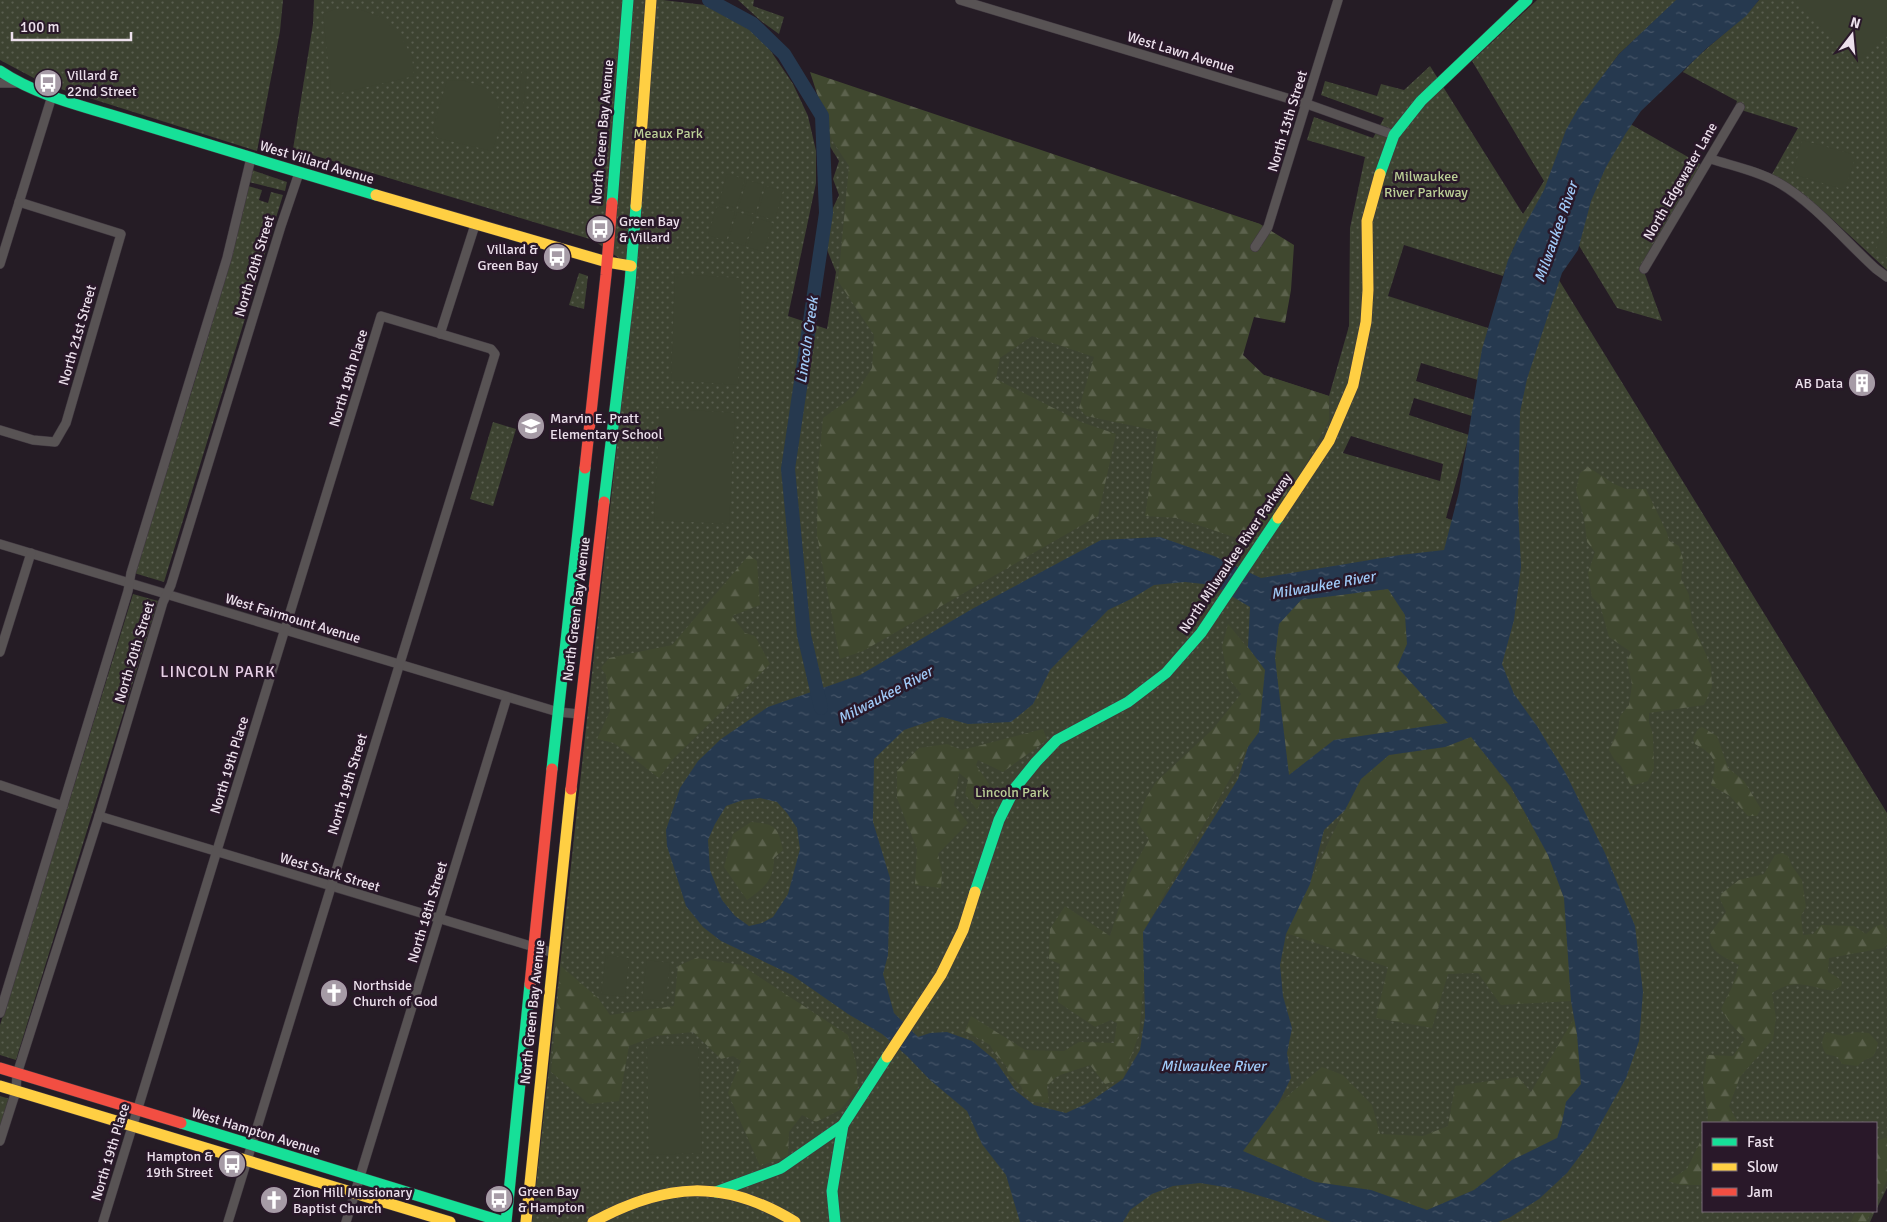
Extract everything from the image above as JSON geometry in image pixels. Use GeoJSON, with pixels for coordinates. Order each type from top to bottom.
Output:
{"type":"FeatureCollection","features":[{"type":"Feature","properties":{"kind":"main road","name":"North Green Bay Avenue"},"geometry":{"type":"LineString","coordinates":[[505,1222],[607,262],[628,0]]}},
{"type":"Feature","properties":{"kind":"main road","name":"North Milwaukee River Parkway"},"geometry":{"type":"LineString","coordinates":[[716,1192],[781,1168],[843,1125],[941,975],[963,930],[999,820],[1015,788],[1057,740],[1128,702],[1166,672],[1202,633],[1329,441],[1353,385],[1360,361],[1366,322],[1368,290],[1367,221],[1379,176],[1394,135],[1421,101],[1527,0]]}},
{"type":"Feature","properties":{"kind":"main road","name":"North Green Bay Avenue"},"geometry":{"type":"LineString","coordinates":[[526,1222],[578,714],[631,266],[650,2]]}},
{"type":"Feature","properties":{"kind":"main road","name":"West Villard Avenue"},"geometry":{"type":"LineString","coordinates":[[0,71],[18,83],[52,96],[299,173],[607,262],[631,266]]}},
{"type":"Feature","properties":{"kind":"main road","name":"West Hampton Avenue"},"geometry":{"type":"LineString","coordinates":[[0,1068],[505,1222]]}},
{"type":"Feature","properties":{"kind":"main road"},"geometry":{"type":"LineString","coordinates":[[0,1086],[450,1222]]}},
{"type":"Feature","properties":{"kind":"main road","name":"North Milwaukee River Parkway"},"geometry":{"type":"LineString","coordinates":[[835,1222],[832,1192],[843,1125]]}},
{"type":"Feature","properties":{"kind":"main road"},"geometry":{"type":"LineString","coordinates":[[592,1222],[635,1201],[667,1193],[698,1191],[743,1197],[766,1206],[795,1222]]}},
{"type":"Feature","properties":{"kind":"street","name":"West Lawn Avenue"},"geometry":{"type":"LineString","coordinates":[[960,0],[1306,104],[1394,135]]}},
{"type":"Feature","properties":{"kind":"street","name":"North 13th Street"},"geometry":{"type":"LineString","coordinates":[[1255,247],[1268,227],[1338,0]]}},
{"type":"Feature","properties":{"kind":"street"},"geometry":{"type":"LineString","coordinates":[[0,83],[18,83]]}},
{"type":"Feature","properties":{"kind":"street"},"geometry":{"type":"LineString","coordinates":[[0,264],[52,96]]}},
{"type":"Feature","properties":{"kind":"street","name":"North Edgewater Lane"},"geometry":{"type":"LineString","coordinates":[[1644,269],[1740,107]]}},
{"type":"Feature","properties":{"kind":"street","name":"North 20th Street"},"geometry":{"type":"LineString","coordinates":[[0,1013],[227,258],[251,158]]}},
{"type":"Feature","properties":{"kind":"street"},"geometry":{"type":"LineString","coordinates":[[1710,159],[1760,174],[1801,198],[1876,270],[1887,277]]}},
{"type":"Feature","properties":{"kind":"street","name":"North 20th Street"},"geometry":{"type":"LineString","coordinates":[[0,1141],[16,1090],[17,1074],[299,173]]}},
{"type":"Feature","properties":{"kind":"street","name":"North 21st Street"},"geometry":{"type":"LineString","coordinates":[[0,430],[33,440],[55,442],[66,423],[121,234],[19,202]]}},
{"type":"Feature","properties":{"kind":"street"},"geometry":{"type":"LineString","coordinates":[[440,334],[475,225]]}},
{"type":"Feature","properties":{"kind":"street","name":"North 19th Place"},"geometry":{"type":"LineString","coordinates":[[103,1222],[381,316],[440,334]]}},
{"type":"Feature","properties":{"kind":"street","name":"North 19th Street"},"geometry":{"type":"LineString","coordinates":[[228,1222],[495,354],[491,349],[440,334]]}},
{"type":"Feature","properties":{"kind":"street","name":"West Fairmount Avenue"},"geometry":{"type":"LineString","coordinates":[[0,544],[558,712],[578,714]]}},
{"type":"Feature","properties":{"kind":"street"},"geometry":{"type":"LineString","coordinates":[[0,652],[31,553]]}},
{"type":"Feature","properties":{"kind":"street","name":"North 18th Street"},"geometry":{"type":"LineString","coordinates":[[346,1222],[507,696]]}},
{"type":"Feature","properties":{"kind":"street"},"geometry":{"type":"LineString","coordinates":[[0,785],[63,806]]}},
{"type":"Feature","properties":{"kind":"street","name":"West Stark Street"},"geometry":{"type":"LineString","coordinates":[[99,816],[554,953]]}},
{"type":"Feature","properties":{"kind":"green space"},"geometry":{"type":"Polygon","coordinates":[[[0,0],[283,0],[280,31],[257,151],[45,84],[0,60],[0,0]]]}},
{"type":"Feature","properties":{"kind":"green space","name":"Lincoln Park"},"geometry":{"type":"Polygon","coordinates":[[[314,0],[663,0],[705,5],[733,16],[764,41],[793,84],[808,116],[816,151],[816,183],[788,316],[827,329],[836,272],[826,247],[832,210],[839,195],[833,179],[839,161],[829,145],[821,87],[1260,224],[1230,322],[1209,357],[1329,396],[1349,326],[1350,228],[1365,157],[1307,140],[1314,117],[1373,138],[1384,118],[1321,95],[1325,81],[1377,96],[1381,84],[1404,90],[1430,66],[1523,214],[1544,181],[1472,61],[1537,0],[1677,0],[1619,54],[1600,80],[1632,125],[1702,165],[1642,266],[1662,321],[1617,308],[1575,239],[1514,247],[1503,276],[1404,245],[1388,296],[1488,328],[1478,380],[1421,363],[1416,381],[1475,400],[1472,416],[1414,398],[1409,415],[1469,435],[1446,518],[1455,521],[1554,272],[1887,813],[1887,1188],[1877,1208],[1877,1122],[1702,1122],[1702,1212],[1875,1212],[1870,1222],[532,1222],[636,270],[593,240],[293,149],[313,24],[314,0]],[[1351,436],[1343,453],[1440,481],[1443,464],[1351,436]]]}},
{"type":"Feature","properties":{"kind":"green space"},"geometry":{"type":"Polygon","coordinates":[[[738,0],[754,0],[753,6],[784,17],[779,34],[761,21],[738,0]]]}},
{"type":"Feature","properties":{"kind":"green space"},"geometry":{"type":"Polygon","coordinates":[[[1759,0],[1887,0],[1887,270],[1821,209],[1798,191],[1771,176],[1798,128],[1735,108],[1737,101],[1683,72],[1759,0]]]}},
{"type":"Feature","properties":{"kind":"green space"},"geometry":{"type":"Polygon","coordinates":[[[1796,0],[1887,0],[1887,35],[1855,64],[1796,0]]]}},
{"type":"Feature","properties":{"kind":"green space"},"geometry":{"type":"Polygon","coordinates":[[[359,9],[380,17],[399,34],[412,56],[414,76],[337,94],[331,89],[323,14],[333,10],[359,9]]]}},
{"type":"Feature","properties":{"kind":"green space"},"geometry":{"type":"Polygon","coordinates":[[[522,71],[527,72],[523,108],[518,108],[522,71]]]}},
{"type":"Feature","properties":{"kind":"green space"},"geometry":{"type":"Polygon","coordinates":[[[810,72],[1260,224],[1294,245],[1291,290],[1285,323],[1254,317],[1243,355],[1264,375],[1329,396],[1329,420],[1301,473],[1252,543],[1177,518],[1145,516],[1158,431],[1086,416],[1079,408],[1094,357],[1032,336],[1000,358],[996,379],[1081,422],[1116,434],[1098,516],[863,651],[840,659],[817,535],[818,468],[823,418],[854,396],[872,368],[874,335],[838,281],[849,166],[832,140],[810,72]]]}},
{"type":"Feature","properties":{"kind":"green space"},"geometry":{"type":"Polygon","coordinates":[[[462,80],[486,88],[498,104],[500,112],[499,127],[492,151],[437,138],[433,128],[447,81],[462,80]]]}},
{"type":"Feature","properties":{"kind":"green space"},"geometry":{"type":"Polygon","coordinates":[[[1802,140],[1856,155],[1845,190],[1793,174],[1802,140]]]}},
{"type":"Feature","properties":{"kind":"green space"},"geometry":{"type":"Polygon","coordinates":[[[252,170],[287,182],[285,191],[249,182],[252,170]]]}},
{"type":"Feature","properties":{"kind":"green space"},"geometry":{"type":"Polygon","coordinates":[[[727,174],[745,179],[736,208],[719,203],[727,174]]]}},
{"type":"Feature","properties":{"kind":"green space"},"geometry":{"type":"Polygon","coordinates":[[[747,180],[764,185],[755,214],[738,209],[747,180]]]}},
{"type":"Feature","properties":{"kind":"green space"},"geometry":{"type":"Polygon","coordinates":[[[248,186],[262,190],[259,200],[268,203],[271,192],[283,195],[164,582],[134,573],[209,332],[248,186]]]}},
{"type":"Feature","properties":{"kind":"green space"},"geometry":{"type":"Polygon","coordinates":[[[766,186],[783,191],[775,220],[757,215],[766,186]]]}},
{"type":"Feature","properties":{"kind":"green space"},"geometry":{"type":"Polygon","coordinates":[[[717,206],[735,212],[726,241],[708,235],[717,206]]]}},
{"type":"Feature","properties":{"kind":"green space"},"geometry":{"type":"Polygon","coordinates":[[[737,212],[754,217],[745,246],[728,241],[737,212]]]}},
{"type":"Feature","properties":{"kind":"green space"},"geometry":{"type":"Polygon","coordinates":[[[756,218],[773,223],[764,252],[747,247],[756,218]]]}},
{"type":"Feature","properties":{"kind":"green space"},"geometry":{"type":"Polygon","coordinates":[[[1887,221],[1887,257],[1875,252],[1887,221]]]}},
{"type":"Feature","properties":{"kind":"green space"},"geometry":{"type":"Polygon","coordinates":[[[579,273],[588,276],[584,309],[569,305],[579,273]]]}},
{"type":"Feature","properties":{"kind":"green space"},"geometry":{"type":"Polygon","coordinates":[[[675,274],[741,278],[738,385],[671,380],[675,274]]]}},
{"type":"Feature","properties":{"kind":"green space"},"geometry":{"type":"Polygon","coordinates":[[[660,408],[735,413],[729,524],[654,520],[660,408]]]}},
{"type":"Feature","properties":{"kind":"green space"},"geometry":{"type":"Polygon","coordinates":[[[493,422],[516,429],[493,506],[470,499],[493,422]]]}},
{"type":"Feature","properties":{"kind":"green space"},"geometry":{"type":"Polygon","coordinates":[[[1588,467],[1614,484],[1626,489],[1646,489],[1669,541],[1679,546],[1683,559],[1681,579],[1689,595],[1692,622],[1711,666],[1712,687],[1704,705],[1649,713],[1649,722],[1653,735],[1654,768],[1648,781],[1631,786],[1621,766],[1609,750],[1618,730],[1620,716],[1629,705],[1632,684],[1627,661],[1631,652],[1609,637],[1600,605],[1592,597],[1588,573],[1595,552],[1587,542],[1584,518],[1576,490],[1580,473],[1588,467]]]}},
{"type":"Feature","properties":{"kind":"green space"},"geometry":{"type":"Polygon","coordinates":[[[749,555],[757,561],[760,605],[732,616],[745,633],[755,636],[770,664],[673,759],[659,778],[614,743],[597,739],[610,711],[606,675],[601,668],[609,658],[672,645],[749,555]]]}},
{"type":"Feature","properties":{"kind":"green space"},"geometry":{"type":"Polygon","coordinates":[[[1388,589],[1405,615],[1407,644],[1397,667],[1448,723],[1334,740],[1289,775],[1275,658],[1279,623],[1301,600],[1388,589]]]}},
{"type":"Feature","properties":{"kind":"green space"},"geometry":{"type":"Polygon","coordinates":[[[133,594],[158,601],[16,1060],[0,1055],[0,1025],[133,594]]]}},
{"type":"Feature","properties":{"kind":"green space"},"geometry":{"type":"Polygon","coordinates":[[[1228,624],[1266,670],[1259,732],[1248,747],[1143,932],[1144,981],[1139,1034],[1123,1079],[1105,1084],[1090,1065],[1056,1077],[1047,1086],[1049,1103],[1033,1102],[1024,1093],[1021,1086],[1008,1074],[1007,1067],[990,1045],[965,1031],[971,1016],[1025,1050],[1064,1051],[1079,1042],[1114,1043],[1117,1023],[1111,1020],[1095,1027],[1058,1002],[1060,964],[1049,959],[1050,929],[1065,906],[1110,936],[1129,875],[1149,839],[1137,822],[1146,798],[1156,782],[1213,729],[1241,694],[1228,677],[1222,647],[1228,624]]]}},
{"type":"Feature","properties":{"kind":"green space"},"geometry":{"type":"Polygon","coordinates":[[[1702,727],[1717,736],[1728,768],[1744,781],[1761,809],[1757,816],[1748,816],[1730,796],[1711,785],[1715,765],[1714,760],[1707,752],[1695,744],[1693,738],[1698,729],[1702,727]]]}},
{"type":"Feature","properties":{"kind":"green space"},"geometry":{"type":"Polygon","coordinates":[[[1043,729],[1047,740],[1003,772],[978,760],[976,765],[989,784],[977,810],[965,794],[968,780],[959,773],[954,805],[968,823],[938,854],[942,873],[941,888],[915,885],[917,849],[897,798],[897,771],[919,748],[947,744],[962,750],[1043,729]]]}},
{"type":"Feature","properties":{"kind":"green space"},"geometry":{"type":"Polygon","coordinates":[[[1471,737],[1510,787],[1548,855],[1564,898],[1571,1001],[1501,1005],[1478,973],[1448,974],[1432,1028],[1376,1018],[1388,967],[1286,933],[1330,839],[1361,779],[1389,755],[1445,747],[1471,737]]]}},
{"type":"Feature","properties":{"kind":"green space"},"geometry":{"type":"Polygon","coordinates":[[[751,822],[770,825],[774,828],[777,831],[783,850],[774,858],[774,866],[767,883],[747,900],[724,867],[733,834],[751,822]]]}},
{"type":"Feature","properties":{"kind":"green space"},"geometry":{"type":"Polygon","coordinates":[[[1782,853],[1788,856],[1792,866],[1802,880],[1806,907],[1801,916],[1803,935],[1813,934],[1821,925],[1854,926],[1866,934],[1874,927],[1882,924],[1887,931],[1887,944],[1884,948],[1829,958],[1828,972],[1842,982],[1841,986],[1833,991],[1795,984],[1780,988],[1772,993],[1776,1018],[1773,1039],[1740,1077],[1729,1106],[1737,1122],[1707,1122],[1708,1114],[1703,1084],[1707,1055],[1733,1056],[1745,1039],[1730,1023],[1721,1009],[1732,987],[1739,965],[1714,950],[1711,945],[1710,934],[1726,912],[1720,899],[1721,894],[1739,880],[1764,874],[1775,855],[1782,853]]]}},
{"type":"Feature","properties":{"kind":"green space"},"geometry":{"type":"Polygon","coordinates":[[[606,955],[629,958],[625,997],[601,994],[606,955]]]}},
{"type":"Feature","properties":{"kind":"green space"},"geometry":{"type":"Polygon","coordinates":[[[696,958],[741,965],[848,1035],[856,1062],[858,1088],[840,1110],[816,1122],[802,1115],[789,1132],[788,1156],[760,1166],[728,1093],[741,1061],[733,1056],[721,1059],[693,1032],[655,1036],[629,1046],[619,1101],[589,1104],[551,1072],[561,966],[598,998],[610,1015],[674,1006],[678,966],[696,958]]]}},
{"type":"Feature","properties":{"kind":"green space"},"geometry":{"type":"Polygon","coordinates":[[[647,960],[670,963],[666,1001],[642,999],[647,960]]]}},
{"type":"Feature","properties":{"kind":"green space"},"geometry":{"type":"Polygon","coordinates":[[[1574,1018],[1581,1084],[1566,1102],[1557,1138],[1512,1160],[1474,1190],[1427,1210],[1371,1190],[1315,1182],[1243,1151],[1278,1104],[1322,1067],[1343,1075],[1372,1105],[1380,1134],[1423,1136],[1448,1126],[1455,1086],[1518,1077],[1531,1092],[1574,1018]]]}},
{"type":"Feature","properties":{"kind":"green space"},"geometry":{"type":"Polygon","coordinates":[[[1826,1032],[1844,1036],[1855,1032],[1869,1033],[1878,1043],[1872,1057],[1858,1066],[1842,1064],[1838,1057],[1826,1054],[1824,1051],[1822,1043],[1826,1032]]]}},
{"type":"Feature","properties":{"kind":"green space"},"geometry":{"type":"Polygon","coordinates":[[[698,1045],[702,1153],[649,1155],[647,1046],[698,1045]]]}},
{"type":"Feature","properties":{"kind":"green space"},"geometry":{"type":"Polygon","coordinates":[[[0,1096],[10,1099],[0,1131],[0,1096]]]}},
{"type":"Feature","properties":{"kind":"green space"},"geometry":{"type":"Polygon","coordinates":[[[1887,1137],[1887,1180],[1877,1201],[1877,1141],[1887,1137]]]}},
{"type":"Feature","properties":{"kind":"green space"},"geometry":{"type":"Polygon","coordinates":[[[1702,1138],[1702,1185],[1681,1185],[1668,1181],[1687,1169],[1702,1138]]]}},
{"type":"Feature","properties":{"kind":"green space"},"geometry":{"type":"Polygon","coordinates":[[[1856,1212],[1871,1212],[1866,1222],[1851,1222],[1856,1212]]]}},
{"type":"Feature","properties":{"kind":"water","name":"Milwaukee River"},"geometry":{"type":"Polygon","coordinates":[[[1676,0],[1759,0],[1746,16],[1707,48],[1641,111],[1606,167],[1591,201],[1578,250],[1562,273],[1527,379],[1520,412],[1518,506],[1521,567],[1514,620],[1502,664],[1514,694],[1537,726],[1566,774],[1605,853],[1635,926],[1643,992],[1639,1041],[1626,1078],[1591,1141],[1567,1173],[1539,1199],[1509,1218],[1498,1222],[1331,1222],[1277,1201],[1237,1189],[1200,1183],[1173,1186],[1152,1194],[1130,1210],[1123,1222],[1020,1222],[1006,1175],[982,1144],[967,1111],[930,1080],[882,1034],[848,1014],[792,975],[721,941],[703,927],[686,906],[667,846],[666,830],[680,788],[698,761],[721,739],[768,707],[860,675],[972,609],[1101,540],[1160,537],[1214,556],[1261,578],[1400,555],[1444,550],[1459,492],[1482,349],[1508,260],[1544,190],[1566,130],[1579,107],[1619,54],[1676,0]],[[1185,582],[1154,585],[1108,610],[1050,670],[1033,704],[1011,722],[968,724],[942,717],[904,730],[874,759],[873,822],[890,878],[888,955],[883,974],[894,1013],[918,1037],[930,1033],[947,1032],[972,1041],[995,1060],[1016,1091],[1034,1105],[1066,1113],[1088,1103],[1123,1079],[1140,1050],[1145,1017],[1143,932],[1238,779],[1248,747],[1259,732],[1265,670],[1248,647],[1250,607],[1213,585],[1185,582]],[[1388,589],[1301,600],[1279,624],[1275,658],[1289,775],[1334,740],[1448,723],[1397,667],[1407,644],[1405,615],[1388,589]],[[1471,737],[1445,747],[1389,755],[1361,779],[1345,810],[1324,830],[1310,884],[1286,934],[1280,965],[1283,996],[1292,1028],[1287,1053],[1291,1078],[1278,1104],[1243,1151],[1315,1182],[1371,1190],[1427,1210],[1474,1190],[1512,1160],[1557,1138],[1566,1102],[1581,1084],[1577,1034],[1571,1001],[1564,898],[1548,855],[1511,787],[1471,737]],[[760,798],[743,800],[726,806],[708,840],[710,870],[722,900],[735,916],[749,926],[762,923],[773,917],[788,894],[800,849],[797,828],[777,802],[760,798]]]}},
{"type":"Feature","properties":{"kind":"waterway","name":"Lincoln Creek"},"geometry":{"type":"LineString","coordinates":[[709,0],[753,24],[784,54],[822,116],[826,213],[788,469],[804,635],[821,708]]}},
{"type":"Feature","properties":{"kind":"traffic: fast"},"geometry":{"type":"LineString","coordinates":[[612,203],[628,0]]}},
{"type":"Feature","properties":{"kind":"traffic: fast"},"geometry":{"type":"LineString","coordinates":[[1380,174],[1394,135],[1421,101],[1527,0]]}},
{"type":"Feature","properties":{"kind":"traffic: fast"},"geometry":{"type":"LineString","coordinates":[[0,71],[47,95],[376,195]]}},
{"type":"Feature","properties":{"kind":"traffic: fast"},"geometry":{"type":"LineString","coordinates":[[604,502],[630,283],[636,206]]}},
{"type":"Feature","properties":{"kind":"traffic: fast"},"geometry":{"type":"LineString","coordinates":[[552,769],[585,468]]}},
{"type":"Feature","properties":{"kind":"traffic: fast"},"geometry":{"type":"LineString","coordinates":[[975,892],[999,820],[1015,788],[1036,762],[1057,740],[1128,702],[1166,673],[1201,633],[1278,518]]}},
{"type":"Feature","properties":{"kind":"traffic: fast"},"geometry":{"type":"LineString","coordinates":[[506,1222],[530,984]]}},
{"type":"Feature","properties":{"kind":"traffic: fast"},"geometry":{"type":"LineString","coordinates":[[716,1192],[781,1168],[843,1125],[887,1057]]}},
{"type":"Feature","properties":{"kind":"traffic: fast"},"geometry":{"type":"LineString","coordinates":[[181,1123],[504,1222]]}},
{"type":"Feature","properties":{"kind":"traffic: fast"},"geometry":{"type":"LineString","coordinates":[[835,1222],[832,1191],[843,1125]]}},
{"type":"Feature","properties":{"kind":"traffic: slow"},"geometry":{"type":"LineString","coordinates":[[636,206],[651,0]]}},
{"type":"Feature","properties":{"kind":"traffic: slow"},"geometry":{"type":"LineString","coordinates":[[1278,518],[1329,441],[1353,385],[1366,322],[1368,290],[1367,221],[1380,174]]}},
{"type":"Feature","properties":{"kind":"traffic: slow"},"geometry":{"type":"LineString","coordinates":[[376,195],[607,262],[631,266]]}},
{"type":"Feature","properties":{"kind":"traffic: slow"},"geometry":{"type":"LineString","coordinates":[[526,1222],[571,789]]}},
{"type":"Feature","properties":{"kind":"traffic: slow"},"geometry":{"type":"LineString","coordinates":[[887,1057],[941,975],[963,930],[975,892]]}},
{"type":"Feature","properties":{"kind":"traffic: slow"},"geometry":{"type":"LineString","coordinates":[[0,1086],[450,1222]]}},
{"type":"Feature","properties":{"kind":"traffic: slow"},"geometry":{"type":"LineString","coordinates":[[593,1222],[645,1199],[670,1193],[694,1191],[719,1192],[744,1198],[769,1208],[795,1222]]}},
{"type":"Feature","properties":{"kind":"traffic: jam"},"geometry":{"type":"LineString","coordinates":[[585,468],[612,203]]}},
{"type":"Feature","properties":{"kind":"traffic: jam"},"geometry":{"type":"LineString","coordinates":[[571,789],[604,502]]}},
{"type":"Feature","properties":{"kind":"traffic: jam"},"geometry":{"type":"LineString","coordinates":[[530,984],[552,769]]}},
{"type":"Feature","properties":{"kind":"traffic: jam"},"geometry":{"type":"LineString","coordinates":[[0,1068],[181,1123]]}},
{"type":"Feature","properties":{"kind":"place","name":"Villard & 22nd Street"},"geometry":{"type":"Point","coordinates":[48,83]}},
{"type":"Feature","properties":{"kind":"place","name":"Green Bay & Villard"},"geometry":{"type":"Point","coordinates":[600,229]}},
{"type":"Feature","properties":{"kind":"place","name":"Villard & Green Bay"},"geometry":{"type":"Point","coordinates":[557,257]}},
{"type":"Feature","properties":{"kind":"place","name":"AB Data"},"geometry":{"type":"Point","coordinates":[1862,383]}},
{"type":"Feature","properties":{"kind":"place","name":"Marvin E. Pratt Elementary School"},"geometry":{"type":"Point","coordinates":[531,426]}},
{"type":"Feature","properties":{"kind":"place","name":"Northside Church of God"},"geometry":{"type":"Point","coordinates":[334,993]}},
{"type":"Feature","properties":{"kind":"place","name":"Hampton & 19th Street"},"geometry":{"type":"Point","coordinates":[232,1164]}},
{"type":"Feature","properties":{"kind":"place","name":"Green Bay & Hampton"},"geometry":{"type":"Point","coordinates":[499,1199]}},
{"type":"Feature","properties":{"kind":"place","name":"Zion Hill Missionary Baptist Church"},"geometry":{"type":"Point","coordinates":[274,1200]}},
{"type":"Feature","properties":{"kind":"district","name":"LINCOLN PARK"},"geometry":{"type":"Point","coordinates":[218,671]}},
{"type":"Feature","properties":{"kind":"park label","name":"Meaux Park"},"geometry":{"type":"Point","coordinates":[668,133]}},
{"type":"Feature","properties":{"kind":"park label","name":"Milwaukee River Parkway"},"geometry":{"type":"Point","coordinates":[1426,184]}}]}
